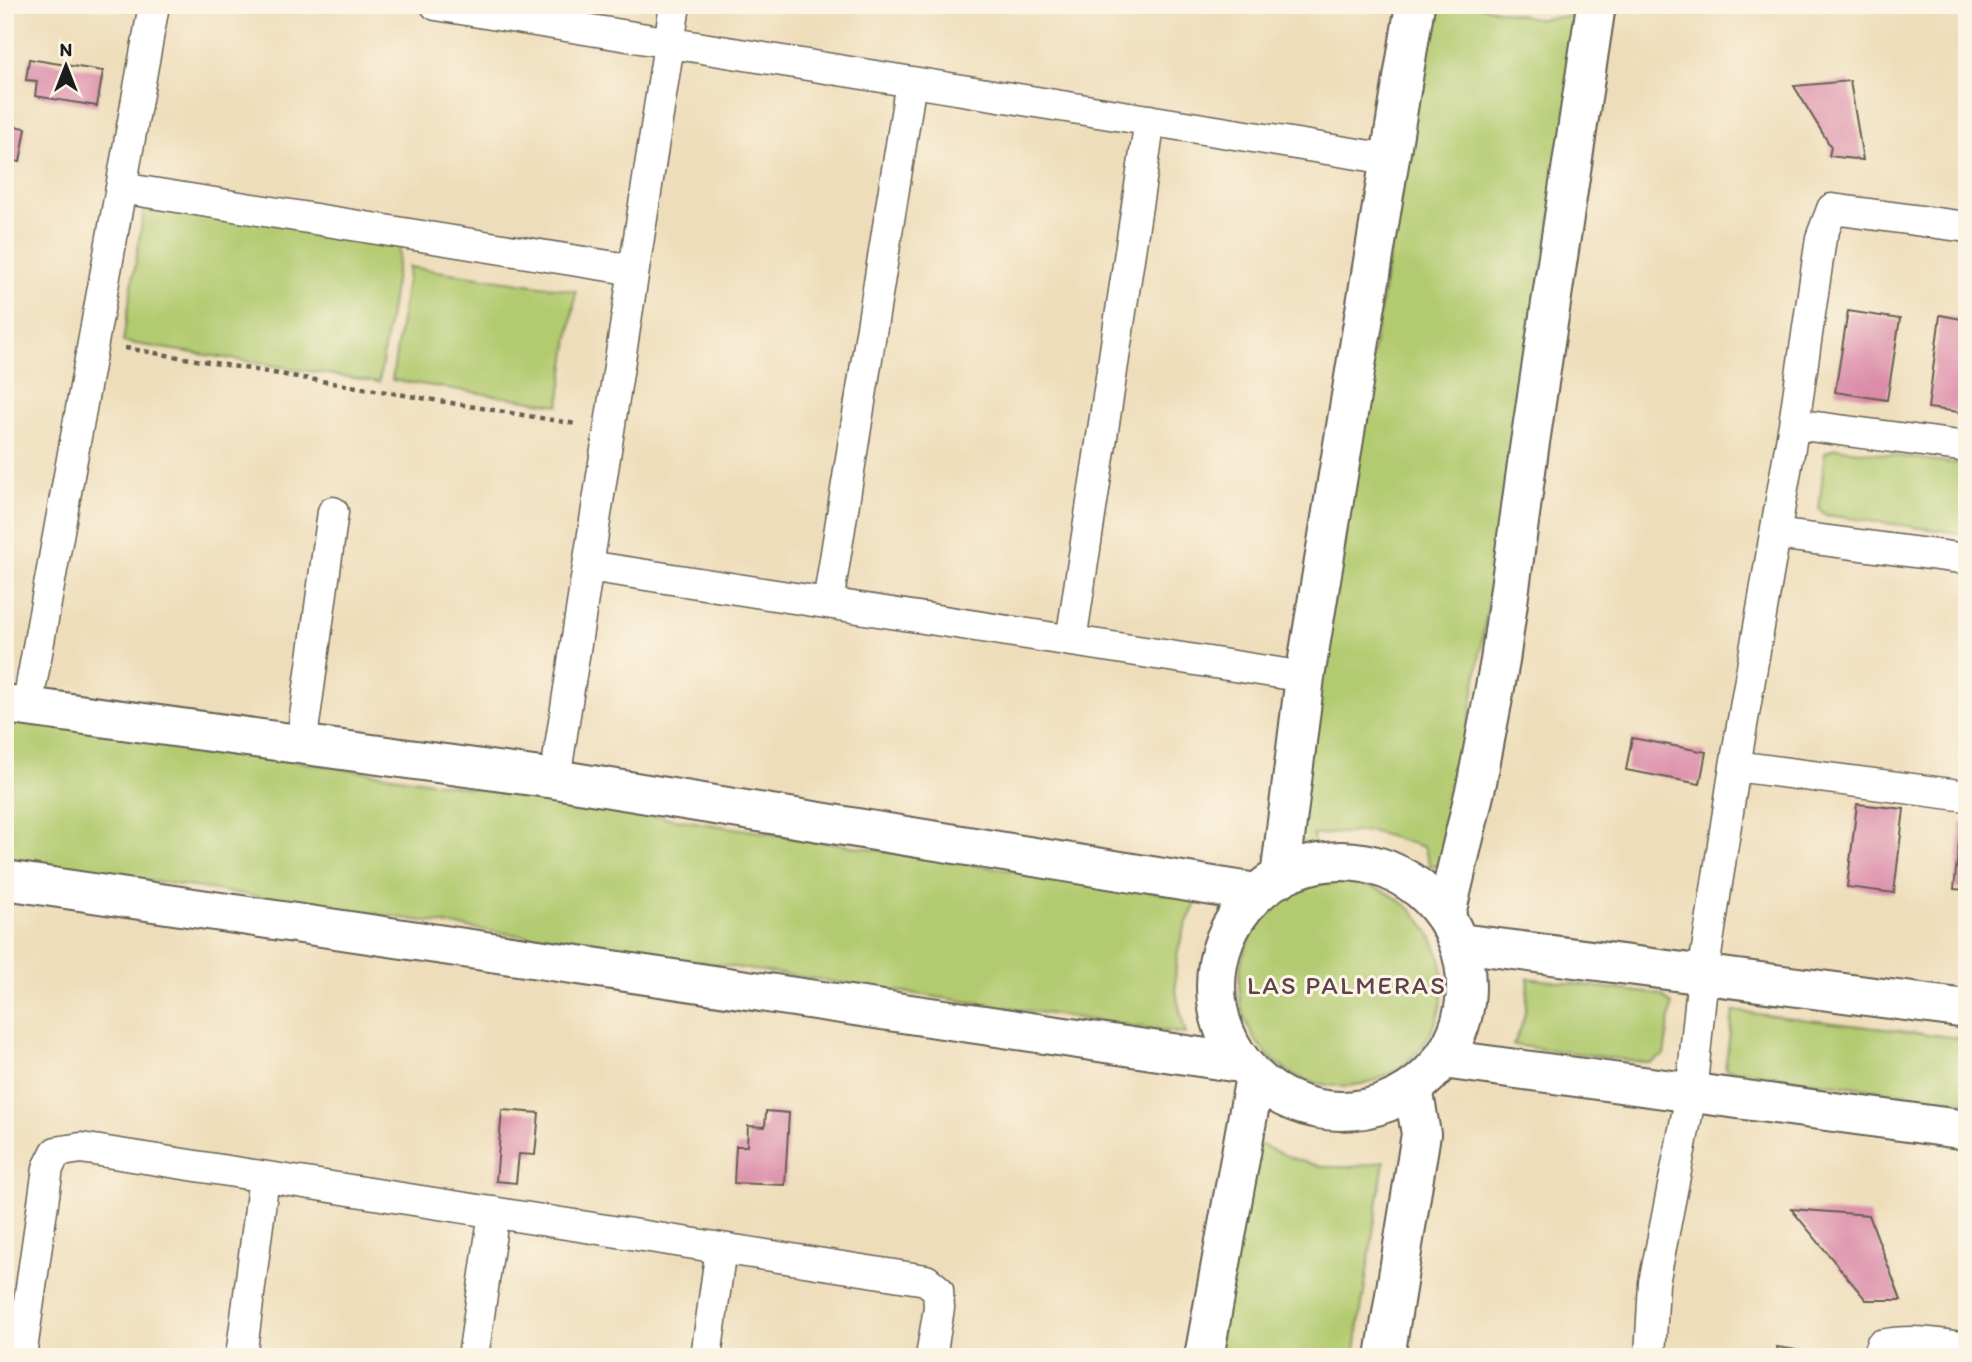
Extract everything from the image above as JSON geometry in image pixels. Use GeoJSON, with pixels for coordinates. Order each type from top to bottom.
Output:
{"type":"FeatureCollection","features":[{"type":"Feature","properties":{"kind":"street"},"geometry":{"type":"LineString","coordinates":[[154,5],[94,342],[16,706],[555,779],[1268,885]]}},
{"type":"Feature","properties":{"kind":"street"},"geometry":{"type":"LineString","coordinates":[[436,5],[1389,159]]}},
{"type":"Feature","properties":{"kind":"street"},"geometry":{"type":"LineString","coordinates":[[555,779],[675,5]]}},
{"type":"Feature","properties":{"kind":"street"},"geometry":{"type":"LineString","coordinates":[[1268,885],[1305,677],[1415,5]]}},
{"type":"Feature","properties":{"kind":"street"},"geometry":{"type":"LineString","coordinates":[[1453,929],[1500,661],[1528,449],[1596,5]]}},
{"type":"Feature","properties":{"kind":"street"},"geometry":{"type":"LineString","coordinates":[[828,603],[911,82]]}},
{"type":"Feature","properties":{"kind":"street"},"geometry":{"type":"LineString","coordinates":[[1071,641],[1150,120]]}},
{"type":"Feature","properties":{"kind":"street"},"geometry":{"type":"LineString","coordinates":[[121,188],[634,270]]}},
{"type":"Feature","properties":{"kind":"street"},"geometry":{"type":"LineString","coordinates":[[1650,1357],[1654,1283],[1691,1094],[1703,975],[1735,765],[1794,424],[1821,238],[1832,209],[1967,227]]}},
{"type":"Feature","properties":{"kind":"street"},"geometry":{"type":"LineString","coordinates":[[1794,424],[1967,447]]}},
{"type":"Feature","properties":{"kind":"street"},"geometry":{"type":"LineString","coordinates":[[301,746],[333,512]]}},
{"type":"Feature","properties":{"kind":"street"},"geometry":{"type":"LineString","coordinates":[[1776,534],[1967,559]]}},
{"type":"Feature","properties":{"kind":"street"},"geometry":{"type":"LineString","coordinates":[[588,566],[1305,677]]}},
{"type":"Feature","properties":{"kind":"street"},"geometry":{"type":"LineString","coordinates":[[1735,765],[1967,796]]}},
{"type":"Feature","properties":{"kind":"street"},"geometry":{"type":"LineString","coordinates":[[1335,860],[1377,865],[1416,884],[1453,929],[1464,953],[1468,996],[1457,1037],[1433,1073],[1401,1097],[1363,1110],[1323,1110],[1284,1098],[1247,1073],[1228,1042],[1216,1004],[1217,964],[1230,926],[1268,885],[1293,870],[1335,860]]}},
{"type":"Feature","properties":{"kind":"street"},"geometry":{"type":"LineString","coordinates":[[5,880],[1247,1073]]}},
{"type":"Feature","properties":{"kind":"street"},"geometry":{"type":"LineString","coordinates":[[1453,929],[1703,975],[1967,1009]]}},
{"type":"Feature","properties":{"kind":"street"},"geometry":{"type":"LineString","coordinates":[[1443,1059],[1967,1130]]}},
{"type":"Feature","properties":{"kind":"street"},"geometry":{"type":"LineString","coordinates":[[1204,1357],[1247,1073]]}},
{"type":"Feature","properties":{"kind":"street"},"geometry":{"type":"LineString","coordinates":[[1385,1357],[1421,1134],[1413,1088]]}},
{"type":"Feature","properties":{"kind":"street"},"geometry":{"type":"LineString","coordinates":[[21,1357],[48,1168],[56,1152],[81,1148],[926,1280],[938,1290],[939,1308],[931,1357]]}},
{"type":"Feature","properties":{"kind":"street"},"geometry":{"type":"LineString","coordinates":[[241,1357],[264,1177]]}},
{"type":"Feature","properties":{"kind":"street"},"geometry":{"type":"LineString","coordinates":[[473,1357],[494,1212]]}},
{"type":"Feature","properties":{"kind":"street"},"geometry":{"type":"LineString","coordinates":[[706,1357],[721,1248]]}},
{"type":"Feature","properties":{"kind":"street"},"geometry":{"type":"LineString","coordinates":[[1877,1357],[1881,1345],[1901,1340],[1967,1348]]}},
{"type":"Feature","properties":{"kind":"path"},"geometry":{"type":"LineString","coordinates":[[94,342],[610,429]]}},
{"type":"Feature","properties":{"kind":"green space"},"geometry":{"type":"Polygon","coordinates":[[[1438,5],[1476,5],[1538,19],[1570,16],[1582,27],[1446,863],[1431,867],[1424,847],[1371,831],[1313,835],[1315,850],[1300,840],[1296,817],[1429,13],[1438,5]]]}},
{"type":"Feature","properties":{"kind":"green space"},"geometry":{"type":"Polygon","coordinates":[[[145,203],[401,242],[379,382],[123,342],[145,203]]]}},
{"type":"Feature","properties":{"kind":"green space"},"geometry":{"type":"Polygon","coordinates":[[[409,267],[576,291],[559,405],[392,380],[409,267]]]}},
{"type":"Feature","properties":{"kind":"green space"},"geometry":{"type":"Polygon","coordinates":[[[1835,448],[1967,465],[1967,534],[1826,515],[1819,509],[1825,453],[1835,448]]]}},
{"type":"Feature","properties":{"kind":"green space"},"geometry":{"type":"Polygon","coordinates":[[[5,717],[1199,899],[1183,933],[1177,958],[1177,996],[1186,1034],[5,859],[5,717]]]}},
{"type":"Feature","properties":{"kind":"green space"},"geometry":{"type":"Polygon","coordinates":[[[1341,882],[1380,890],[1398,899],[1413,912],[1426,927],[1435,945],[1443,984],[1435,1023],[1426,1041],[1413,1056],[1398,1069],[1380,1078],[1341,1086],[1302,1078],[1284,1069],[1269,1056],[1256,1041],[1247,1023],[1239,984],[1247,945],[1256,927],[1269,912],[1284,899],[1302,890],[1341,882]]]}},
{"type":"Feature","properties":{"kind":"green space"},"geometry":{"type":"Polygon","coordinates":[[[1528,978],[1662,995],[1672,1005],[1664,1055],[1650,1063],[1513,1045],[1525,1012],[1528,978]]]}},
{"type":"Feature","properties":{"kind":"green space"},"geometry":{"type":"Polygon","coordinates":[[[1733,1011],[1967,1039],[1967,1102],[1725,1069],[1733,1011]]]}},
{"type":"Feature","properties":{"kind":"green space"},"geometry":{"type":"Polygon","coordinates":[[[1252,1141],[1286,1156],[1316,1165],[1347,1167],[1384,1161],[1354,1357],[1217,1357],[1252,1141]]]}},
{"type":"Feature","properties":{"kind":"building"},"geometry":{"type":"Polygon","coordinates":[[[29,59],[103,71],[97,106],[35,96],[37,81],[26,80],[29,59]]]}},
{"type":"Feature","properties":{"kind":"building"},"geometry":{"type":"Polygon","coordinates":[[[1850,81],[1863,160],[1829,156],[1831,147],[1794,86],[1850,81]]]}},
{"type":"Feature","properties":{"kind":"building"},"geometry":{"type":"Polygon","coordinates":[[[5,125],[26,128],[20,162],[5,159],[5,125]]]}},
{"type":"Feature","properties":{"kind":"building"},"geometry":{"type":"Polygon","coordinates":[[[1848,311],[1900,319],[1887,400],[1835,392],[1848,311]]]}},
{"type":"Feature","properties":{"kind":"building"},"geometry":{"type":"Polygon","coordinates":[[[1940,315],[1967,320],[1967,413],[1928,408],[1940,315]]]}},
{"type":"Feature","properties":{"kind":"building"},"geometry":{"type":"Polygon","coordinates":[[[1632,738],[1706,752],[1700,784],[1626,770],[1632,738]]]}},
{"type":"Feature","properties":{"kind":"building"},"geometry":{"type":"Polygon","coordinates":[[[1857,804],[1904,809],[1894,893],[1847,887],[1857,804]]]}},
{"type":"Feature","properties":{"kind":"building"},"geometry":{"type":"Polygon","coordinates":[[[1961,823],[1967,824],[1967,890],[1954,889],[1961,823]]]}},
{"type":"Feature","properties":{"kind":"building"},"geometry":{"type":"Polygon","coordinates":[[[502,1110],[539,1113],[535,1155],[519,1154],[516,1183],[496,1181],[502,1110]]]}},
{"type":"Feature","properties":{"kind":"building"},"geometry":{"type":"Polygon","coordinates":[[[766,1111],[789,1113],[785,1185],[734,1183],[736,1146],[747,1146],[748,1126],[765,1127],[766,1111]]]}},
{"type":"Feature","properties":{"kind":"building"},"geometry":{"type":"Polygon","coordinates":[[[1791,1209],[1869,1215],[1901,1300],[1866,1300],[1791,1209]]]}},
{"type":"Feature","properties":{"kind":"building"},"geometry":{"type":"Polygon","coordinates":[[[1777,1347],[1830,1355],[1830,1357],[1779,1357],[1777,1347]]]}},
{"type":"Feature","properties":{"kind":"district","name":"LAS PALMERAS"},"geometry":{"type":"Point","coordinates":[1347,985]}}]}
